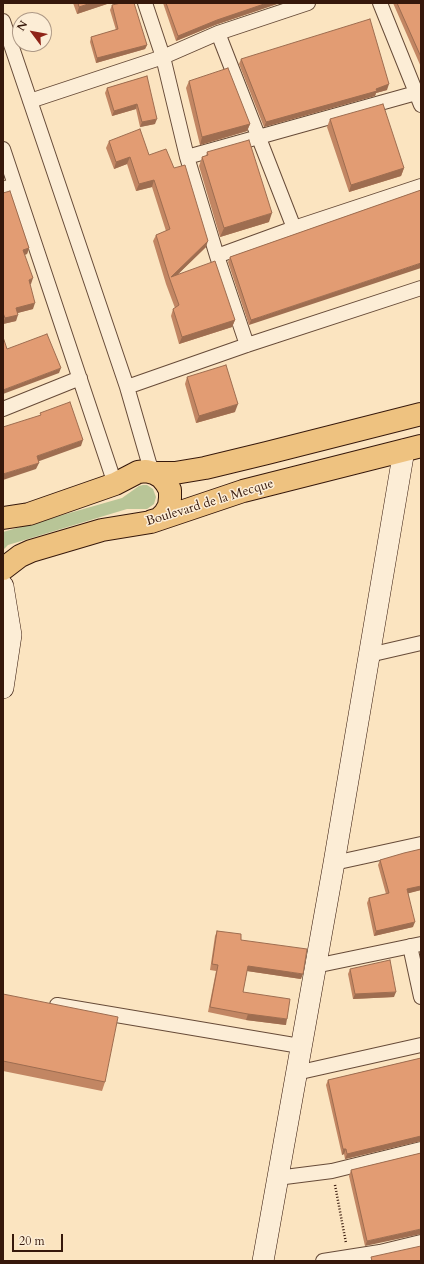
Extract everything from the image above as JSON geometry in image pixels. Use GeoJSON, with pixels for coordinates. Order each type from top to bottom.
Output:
{"type":"FeatureCollection","features":[{"type":"Feature","properties":{"kind":"main road"},"geometry":{"type":"LineString","coordinates":[[3,518],[29,514],[115,484],[138,472],[146,471],[154,473],[175,473],[205,468],[421,414]]}},
{"type":"Feature","properties":{"kind":"main road","name":"Boulevard de la Mecque"},"geometry":{"type":"LineString","coordinates":[[3,569],[20,556],[31,551],[102,530],[151,522],[243,491],[413,448]]}},
{"type":"Feature","properties":{"kind":"main road"},"geometry":{"type":"LineString","coordinates":[[151,522],[159,519],[165,513],[169,506],[170,498],[170,490],[166,483],[161,477],[154,473]]}},
{"type":"Feature","properties":{"kind":"street"},"geometry":{"type":"LineString","coordinates":[[145,3],[163,57],[187,157],[217,256],[247,346]]}},
{"type":"Feature","properties":{"kind":"street"},"geometry":{"type":"LineString","coordinates":[[30,101],[163,57],[218,34],[308,3]]}},
{"type":"Feature","properties":{"kind":"street"},"geometry":{"type":"LineString","coordinates":[[187,157],[259,136],[418,99],[380,3]]}},
{"type":"Feature","properties":{"kind":"street"},"geometry":{"type":"LineString","coordinates":[[3,21],[127,387],[148,463],[154,473]]}},
{"type":"Feature","properties":{"kind":"street"},"geometry":{"type":"LineString","coordinates":[[218,34],[294,228]]}},
{"type":"Feature","properties":{"kind":"street"},"geometry":{"type":"LineString","coordinates":[[3,149],[9,187],[80,378],[115,484]]}},
{"type":"Feature","properties":{"kind":"street"},"geometry":{"type":"LineString","coordinates":[[217,256],[294,228],[421,186]]}},
{"type":"Feature","properties":{"kind":"street"},"geometry":{"type":"LineString","coordinates":[[127,387],[421,288]]}},
{"type":"Feature","properties":{"kind":"street"},"geometry":{"type":"LineString","coordinates":[[3,409],[80,378]]}},
{"type":"Feature","properties":{"kind":"street"},"geometry":{"type":"LineString","coordinates":[[263,1261],[300,1046],[334,863],[369,655],[413,448]]}},
{"type":"Feature","properties":{"kind":"street"},"geometry":{"type":"LineString","coordinates":[[3,586],[11,635],[3,688]]}},
{"type":"Feature","properties":{"kind":"street"},"geometry":{"type":"LineString","coordinates":[[369,655],[421,643]]}},
{"type":"Feature","properties":{"kind":"street"},"geometry":{"type":"LineString","coordinates":[[334,863],[421,844]]}},
{"type":"Feature","properties":{"kind":"street"},"geometry":{"type":"LineString","coordinates":[[315,966],[415,945],[421,997]]}},
{"type":"Feature","properties":{"kind":"street"},"geometry":{"type":"LineString","coordinates":[[42,1003],[300,1046]]}},
{"type":"Feature","properties":{"kind":"street"},"geometry":{"type":"LineString","coordinates":[[296,1073],[421,1045]]}},
{"type":"Feature","properties":{"kind":"street"},"geometry":{"type":"LineString","coordinates":[[277,1178],[332,1171],[421,1149]]}},
{"type":"Feature","properties":{"kind":"street"},"geometry":{"type":"LineString","coordinates":[[323,1261],[348,1257],[381,1256],[421,1242]]}},
{"type":"Feature","properties":{"kind":"path"},"geometry":{"type":"LineString","coordinates":[[332,1171],[348,1257]]}},
{"type":"Feature","properties":{"kind":"green space"},"geometry":{"type":"Polygon","coordinates":[[[147,485],[153,489],[156,497],[154,504],[147,509],[127,509],[8,545],[3,550],[3,532],[122,498],[139,486],[147,485]]]}},
{"type":"Feature","properties":{"kind":"building"},"geometry":{"type":"Polygon","coordinates":[[[78,3],[91,3],[79,7],[78,3]]]}},
{"type":"Feature","properties":{"kind":"building"},"geometry":{"type":"Polygon","coordinates":[[[134,3],[147,45],[97,58],[91,37],[118,29],[112,5],[134,3]]]}},
{"type":"Feature","properties":{"kind":"building"},"geometry":{"type":"Polygon","coordinates":[[[166,3],[267,3],[217,20],[178,36],[166,3]]]}},
{"type":"Feature","properties":{"kind":"building"},"geometry":{"type":"Polygon","coordinates":[[[397,3],[421,3],[421,57],[397,3]]]}},
{"type":"Feature","properties":{"kind":"building"},"geometry":{"type":"Polygon","coordinates":[[[370,19],[389,84],[376,89],[377,91],[266,122],[241,59],[370,19]]]}},
{"type":"Feature","properties":{"kind":"building"},"geometry":{"type":"Polygon","coordinates":[[[228,68],[250,124],[202,137],[189,81],[228,68]]]}},
{"type":"Feature","properties":{"kind":"building"},"geometry":{"type":"Polygon","coordinates":[[[147,76],[157,119],[142,122],[137,104],[114,111],[107,88],[147,76]]]}},
{"type":"Feature","properties":{"kind":"building"},"geometry":{"type":"Polygon","coordinates":[[[383,104],[404,168],[351,185],[330,119],[383,104]]]}},
{"type":"Feature","properties":{"kind":"building"},"geometry":{"type":"Polygon","coordinates":[[[140,129],[149,155],[166,149],[174,168],[185,165],[208,241],[171,277],[215,261],[235,320],[182,337],[173,309],[179,305],[156,235],[170,229],[154,180],[139,184],[130,157],[116,162],[109,141],[140,129]]]}},
{"type":"Feature","properties":{"kind":"building"},"geometry":{"type":"Polygon","coordinates":[[[249,140],[272,213],[224,228],[202,157],[208,155],[207,152],[249,140]]]}},
{"type":"Feature","properties":{"kind":"building"},"geometry":{"type":"Polygon","coordinates":[[[421,190],[421,263],[251,320],[230,257],[421,190]]]}},
{"type":"Feature","properties":{"kind":"building"},"geometry":{"type":"Polygon","coordinates":[[[10,191],[29,248],[23,250],[33,278],[29,280],[35,303],[16,308],[18,315],[5,318],[3,313],[3,193],[10,191]]]}},
{"type":"Feature","properties":{"kind":"building"},"geometry":{"type":"Polygon","coordinates":[[[47,334],[61,368],[3,390],[3,337],[7,349],[47,334]]]}},
{"type":"Feature","properties":{"kind":"building"},"geometry":{"type":"Polygon","coordinates":[[[226,365],[238,404],[199,416],[187,377],[226,365]]]}},
{"type":"Feature","properties":{"kind":"building"},"geometry":{"type":"Polygon","coordinates":[[[70,402],[83,440],[37,456],[39,463],[3,474],[3,427],[41,415],[40,413],[70,402]]]}},
{"type":"Feature","properties":{"kind":"building"},"geometry":{"type":"Polygon","coordinates":[[[421,849],[421,886],[407,889],[415,922],[376,931],[369,898],[389,893],[380,860],[421,849]]]}},
{"type":"Feature","properties":{"kind":"building"},"geometry":{"type":"Polygon","coordinates":[[[217,931],[241,934],[241,940],[307,949],[303,974],[248,966],[243,992],[290,999],[287,1019],[210,1007],[218,965],[212,964],[217,931]]]}},
{"type":"Feature","properties":{"kind":"building"},"geometry":{"type":"Polygon","coordinates":[[[390,960],[396,992],[355,994],[350,969],[390,960]]]}},
{"type":"Feature","properties":{"kind":"building"},"geometry":{"type":"Polygon","coordinates":[[[3,994],[118,1017],[105,1082],[3,1061],[3,994]]]}},
{"type":"Feature","properties":{"kind":"building"},"geometry":{"type":"Polygon","coordinates":[[[421,1058],[421,1136],[347,1154],[346,1149],[343,1149],[328,1080],[421,1058]]]}},
{"type":"Feature","properties":{"kind":"building"},"geometry":{"type":"Polygon","coordinates":[[[421,1153],[421,1229],[367,1241],[351,1170],[421,1153]]]}},
{"type":"Feature","properties":{"kind":"building"},"geometry":{"type":"Polygon","coordinates":[[[421,1246],[421,1261],[372,1261],[371,1257],[421,1246]]]}}]}
